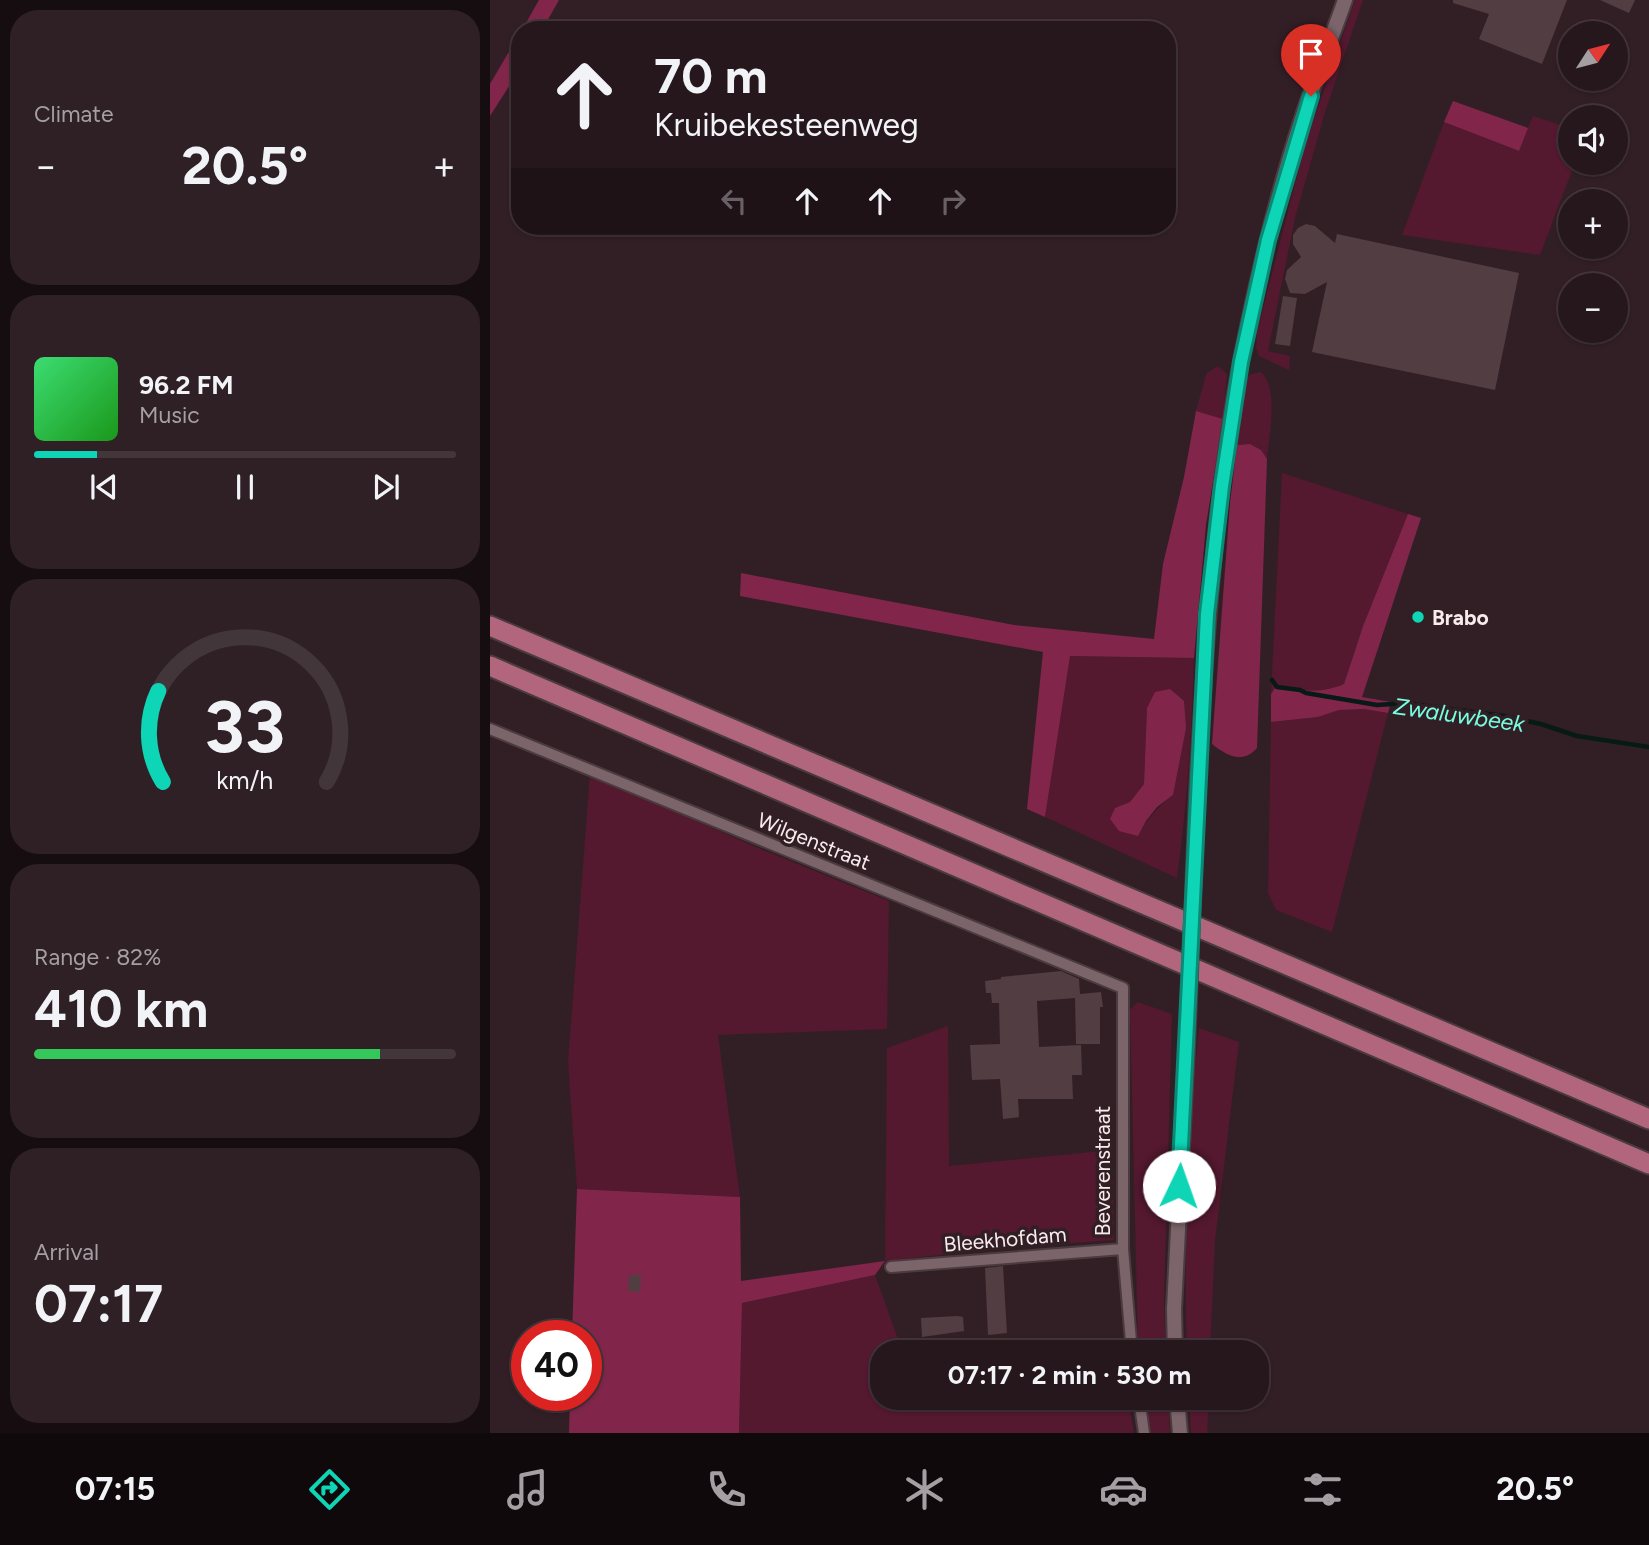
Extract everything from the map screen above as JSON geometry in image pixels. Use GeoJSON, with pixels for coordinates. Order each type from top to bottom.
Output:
{"type":"FeatureCollection","features":[{"type":"Feature","properties":{"kind":"highway"},"geometry":{"type":"LineString","coordinates":[[490,626],[1649,1119]]}},
{"type":"Feature","properties":{"kind":"highway"},"geometry":{"type":"LineString","coordinates":[[490,666],[1649,1164]]}},
{"type":"Feature","properties":{"kind":"street"},"geometry":{"type":"LineString","coordinates":[[1175,1340],[1197,792],[1207,614],[1222,486],[1241,362],[1268,240],[1298,134],[1345,0]]}},
{"type":"Feature","properties":{"kind":"street","name":"Wilgenstraat"},"geometry":{"type":"LineString","coordinates":[[490,729],[1123,988]]}},
{"type":"Feature","properties":{"kind":"street","name":"Beverenstraat"},"geometry":{"type":"LineString","coordinates":[[1123,988],[1123,1249],[1131,1340]]}},
{"type":"Feature","properties":{"kind":"street","name":"Bleekhofdam"},"geometry":{"type":"LineString","coordinates":[[891,1267],[1123,1249]]}},
{"type":"Feature","properties":{"kind":"street"},"geometry":{"type":"LineString","coordinates":[[1141,1410],[1144,1433]]}},
{"type":"Feature","properties":{"kind":"street"},"geometry":{"type":"LineString","coordinates":[[1179,1410],[1180,1433]]}},
{"type":"Feature","properties":{"kind":"shaded area"},"geometry":{"type":"Polygon","coordinates":[[[539,0],[559,0],[547,21],[527,21],[539,0]]]}},
{"type":"Feature","properties":{"kind":"shaded area"},"geometry":{"type":"Polygon","coordinates":[[[1355,0],[1363,0],[1325,112],[1295,218],[1268,351],[1290,356],[1289,370],[1259,356],[1256,348],[1257,332],[1305,145],[1355,0]]]}},
{"type":"Feature","properties":{"kind":"shaded area"},"geometry":{"type":"Polygon","coordinates":[[[511,48],[511,83],[490,116],[490,84],[511,48]]]}},
{"type":"Feature","properties":{"kind":"shaded area"},"geometry":{"type":"Polygon","coordinates":[[[1453,101],[1528,128],[1519,151],[1444,122],[1453,101]]]}},
{"type":"Feature","properties":{"kind":"shaded area"},"geometry":{"type":"Polygon","coordinates":[[[1533,116],[1558,124],[1558,175],[1570,175],[1565,189],[1558,189],[1558,208],[1540,255],[1402,235],[1444,122],[1518,151],[1533,116]]]}},
{"type":"Feature","properties":{"kind":"shaded area"},"geometry":{"type":"Polygon","coordinates":[[[1218,366],[1227,374],[1223,419],[1196,411],[1207,373],[1218,366]]]}},
{"type":"Feature","properties":{"kind":"shaded area"},"geometry":{"type":"Polygon","coordinates":[[[1261,372],[1267,380],[1271,401],[1267,459],[1254,447],[1237,445],[1246,380],[1249,375],[1261,372]]]}},
{"type":"Feature","properties":{"kind":"shaded area"},"geometry":{"type":"Polygon","coordinates":[[[1196,411],[1223,419],[1206,525],[1194,658],[1070,656],[1045,817],[1027,809],[1043,652],[740,596],[741,573],[1014,625],[1154,639],[1163,564],[1184,477],[1196,411]]]}},
{"type":"Feature","properties":{"kind":"shaded area"},"geometry":{"type":"Polygon","coordinates":[[[1250,444],[1261,450],[1267,459],[1257,748],[1246,756],[1234,757],[1212,744],[1230,503],[1237,445],[1250,444]]]}},
{"type":"Feature","properties":{"kind":"shaded area"},"geometry":{"type":"Polygon","coordinates":[[[1282,473],[1408,514],[1363,626],[1344,684],[1328,691],[1293,689],[1278,685],[1271,694],[1282,473]]]}},
{"type":"Feature","properties":{"kind":"shaded area"},"geometry":{"type":"Polygon","coordinates":[[[1408,514],[1421,518],[1362,697],[1391,702],[1388,713],[1364,709],[1339,710],[1318,717],[1271,722],[1271,694],[1277,685],[1311,690],[1344,684],[1363,626],[1408,514]]]}},
{"type":"Feature","properties":{"kind":"shaded area"},"geometry":{"type":"Polygon","coordinates":[[[1069,656],[1194,658],[1184,823],[1177,878],[1045,817],[1069,656]],[[1147,708],[1144,784],[1130,802],[1115,808],[1138,836],[1153,814],[1173,795],[1147,708]]]}},
{"type":"Feature","properties":{"kind":"shaded area"},"geometry":{"type":"Polygon","coordinates":[[[1170,689],[1184,701],[1186,728],[1173,795],[1157,807],[1138,836],[1119,831],[1110,819],[1115,808],[1130,802],[1144,784],[1147,708],[1155,692],[1170,689]]]}},
{"type":"Feature","properties":{"kind":"shaded area"},"geometry":{"type":"Polygon","coordinates":[[[1364,709],[1388,713],[1332,932],[1276,910],[1268,893],[1271,722],[1318,717],[1339,710],[1364,709]]]}},
{"type":"Feature","properties":{"kind":"shaded area"},"geometry":{"type":"Polygon","coordinates":[[[590,774],[751,845],[889,901],[887,1029],[718,1035],[740,1197],[577,1189],[568,1062],[590,774]]]}},
{"type":"Feature","properties":{"kind":"shaded area"},"geometry":{"type":"Polygon","coordinates":[[[1138,1002],[1172,1014],[1164,1303],[1165,1340],[1138,1340],[1130,1010],[1138,1002]]]}},
{"type":"Feature","properties":{"kind":"shaded area"},"geometry":{"type":"Polygon","coordinates":[[[948,1026],[949,1166],[1112,1150],[1114,1240],[1002,1248],[885,1261],[887,1048],[948,1026]]]}},
{"type":"Feature","properties":{"kind":"shaded area"},"geometry":{"type":"Polygon","coordinates":[[[1199,1028],[1239,1042],[1215,1241],[1211,1340],[1187,1340],[1187,1190],[1199,1028]]]}},
{"type":"Feature","properties":{"kind":"shaded area"},"geometry":{"type":"Polygon","coordinates":[[[577,1189],[740,1197],[741,1281],[885,1261],[875,1275],[742,1303],[739,1433],[569,1433],[570,1411],[602,1411],[602,1320],[573,1320],[577,1189]]]}},
{"type":"Feature","properties":{"kind":"shaded area"},"geometry":{"type":"Polygon","coordinates":[[[875,1275],[898,1340],[870,1340],[870,1410],[1130,1410],[1134,1433],[739,1433],[742,1303],[875,1275]]]}},
{"type":"Feature","properties":{"kind":"shaded area"},"geometry":{"type":"Polygon","coordinates":[[[1146,1410],[1169,1410],[1170,1433],[1149,1433],[1146,1410]]]}},
{"type":"Feature","properties":{"kind":"shaded area"},"geometry":{"type":"Polygon","coordinates":[[[1190,1410],[1208,1410],[1207,1433],[1191,1433],[1190,1410]]]}},
{"type":"Feature","properties":{"kind":"building"},"geometry":{"type":"Polygon","coordinates":[[[1453,0],[1567,0],[1542,64],[1479,39],[1489,14],[1453,3],[1453,0]]]}},
{"type":"Feature","properties":{"kind":"building"},"geometry":{"type":"Polygon","coordinates":[[[1600,0],[1635,0],[1629,13],[1600,0]]]}},
{"type":"Feature","properties":{"kind":"building"},"geometry":{"type":"Polygon","coordinates":[[[1306,224],[1315,226],[1335,243],[1337,234],[1519,273],[1495,390],[1312,352],[1327,282],[1305,294],[1290,293],[1285,279],[1287,270],[1301,257],[1293,244],[1293,235],[1298,228],[1306,224]]]}},
{"type":"Feature","properties":{"kind":"building"},"geometry":{"type":"Polygon","coordinates":[[[1283,296],[1297,298],[1290,346],[1275,344],[1283,296]]]}},
{"type":"Feature","properties":{"kind":"building","name":"Brabo"},"geometry":{"type":"Polygon","coordinates":[[[1414,610],[1420,610],[1424,617],[1420,624],[1414,624],[1410,620],[1410,614],[1414,610]]]}},
{"type":"Feature","properties":{"kind":"building"},"geometry":{"type":"Polygon","coordinates":[[[1061,971],[1079,979],[1080,994],[1101,992],[1103,1007],[1100,1007],[1100,1044],[1076,1044],[1075,998],[1037,1001],[1039,1047],[1081,1045],[1082,1075],[1072,1075],[1073,1099],[1018,1099],[1019,1117],[1003,1119],[1000,1079],[972,1080],[970,1045],[1000,1044],[999,1003],[992,1003],[991,993],[986,993],[985,981],[1061,971]]]}},
{"type":"Feature","properties":{"kind":"building"},"geometry":{"type":"Polygon","coordinates":[[[1003,1266],[1007,1333],[988,1335],[985,1268],[1003,1266]]]}},
{"type":"Feature","properties":{"kind":"building"},"geometry":{"type":"Polygon","coordinates":[[[629,1275],[641,1275],[640,1292],[628,1291],[629,1275]]]}},
{"type":"Feature","properties":{"kind":"building"},"geometry":{"type":"Polygon","coordinates":[[[963,1317],[964,1331],[922,1337],[921,1318],[963,1317]]]}},
{"type":"Feature","properties":{"kind":"waterway","name":"Zwaluwbeek"},"geometry":{"type":"LineString","coordinates":[[1272,680],[1277,687],[1306,693],[1377,705],[1406,703],[1504,716],[1577,736],[1649,747]]}},
{"type":"Feature","properties":{"kind":"place","name":"Brabo"},"geometry":{"type":"Point","coordinates":[1418,617]}},
{"type":"Feature","properties":{"kind":"route"},"geometry":{"type":"LineString","coordinates":[[1179,1186],[1207,614],[1222,486],[1241,362],[1268,240],[1311,96]]}}]}
